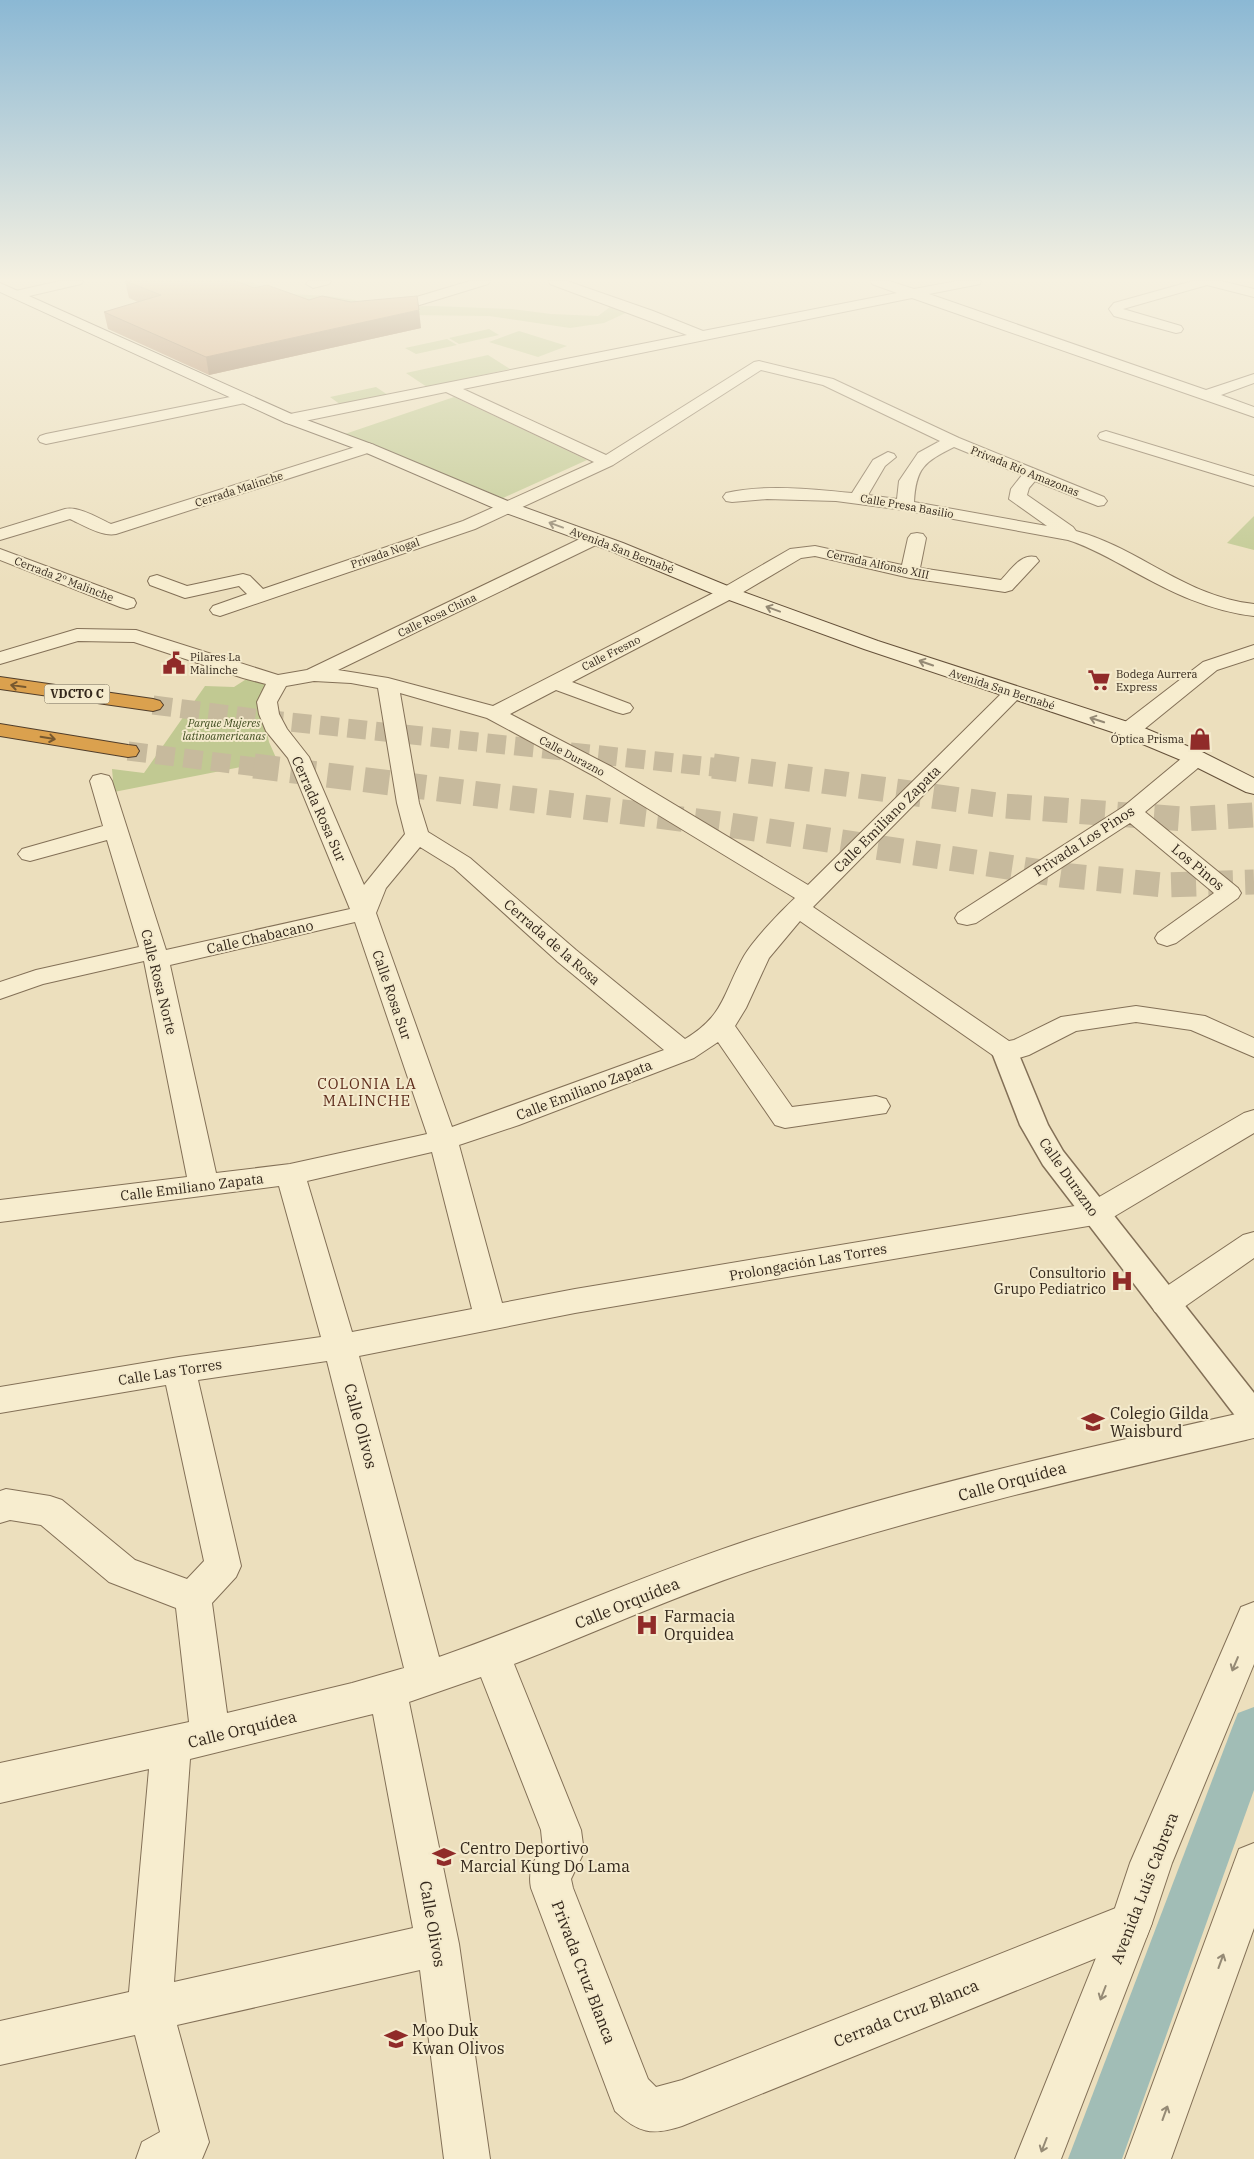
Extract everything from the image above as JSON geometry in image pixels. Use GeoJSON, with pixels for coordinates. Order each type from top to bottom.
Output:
{"type":"FeatureCollection","features":[{"type":"Feature","properties":{"kind":"highway","name":"VDCTO C"},"geometry":{"type":"LineString","coordinates":[[0,683],[153,705]]}},
{"type":"Feature","properties":{"kind":"highway"},"geometry":{"type":"LineString","coordinates":[[0,730],[128,751]]}},
{"type":"Feature","properties":{"kind":"street","name":"Avenida San Bernabé"},"geometry":{"type":"LineString","coordinates":[[207,382],[290,419],[368,448],[509,508],[594,539],[728,593],[1014,694],[1130,730],[1196,758],[1254,787]]}},
{"type":"Feature","properties":{"kind":"street"},"geometry":{"type":"LineString","coordinates":[[290,419],[480,382]]}},
{"type":"Feature","properties":{"kind":"street","name":"Privada Nogal"},"geometry":{"type":"LineString","coordinates":[[220,610],[469,525],[509,508],[607,462],[734,382]]}},
{"type":"Feature","properties":{"kind":"street","name":"Privada Río Amazonas"},"geometry":{"type":"LineString","coordinates":[[827,382],[1032,476],[1098,501]]}},
{"type":"Feature","properties":{"kind":"street"},"geometry":{"type":"LineString","coordinates":[[1169,382],[1254,412]]}},
{"type":"Feature","properties":{"kind":"street"},"geometry":{"type":"LineString","coordinates":[[1207,395],[1244,382]]}},
{"type":"Feature","properties":{"kind":"street"},"geometry":{"type":"LineString","coordinates":[[450,388],[607,462]]}},
{"type":"Feature","properties":{"kind":"street"},"geometry":{"type":"LineString","coordinates":[[46,439],[246,399]]}},
{"type":"Feature","properties":{"kind":"street"},"geometry":{"type":"LineString","coordinates":[[1106,436],[1254,481]]}},
{"type":"Feature","properties":{"kind":"street"},"geometry":{"type":"LineString","coordinates":[[905,504],[907,481],[924,456],[953,441]]}},
{"type":"Feature","properties":{"kind":"street","name":"Cerrada Malinche"},"geometry":{"type":"LineString","coordinates":[[0,535],[71,512],[110,530],[368,448]]}},
{"type":"Feature","properties":{"kind":"street"},"geometry":{"type":"LineString","coordinates":[[858,498],[880,463],[888,457]]}},
{"type":"Feature","properties":{"kind":"street","name":"Calle Presa Basilio"},"geometry":{"type":"LineString","coordinates":[[1032,476],[1021,486],[1018,500],[1079,538],[1207,599],[1231,608],[1254,610]]}},
{"type":"Feature","properties":{"kind":"street","name":"Calle Presa Basilio"},"geometry":{"type":"LineString","coordinates":[[732,497],[768,493],[858,498],[905,504],[1009,526],[1079,538]]}},
{"type":"Feature","properties":{"kind":"street"},"geometry":{"type":"LineString","coordinates":[[910,572],[916,538]]}},
{"type":"Feature","properties":{"kind":"street","name":"Calle Rosa China"},"geometry":{"type":"LineString","coordinates":[[278,681],[312,675],[594,539]]}},
{"type":"Feature","properties":{"kind":"street","name":"Cerrada Alfonso XIII"},"geometry":{"type":"LineString","coordinates":[[728,593],[796,553],[806,550],[910,572],[1005,586],[1030,561]]}},
{"type":"Feature","properties":{"kind":"street","name":"Cerrada 2º Malinche"},"geometry":{"type":"LineString","coordinates":[[0,554],[127,604]]}},
{"type":"Feature","properties":{"kind":"street"},"geometry":{"type":"LineString","coordinates":[[157,581],[185,592],[243,580],[260,596]]}},
{"type":"Feature","properties":{"kind":"street","name":"Calle Fresno"},"geometry":{"type":"LineString","coordinates":[[494,714],[728,593]]}},
{"type":"Feature","properties":{"kind":"street"},"geometry":{"type":"LineString","coordinates":[[0,658],[78,635],[136,636],[250,674],[278,681]]}},
{"type":"Feature","properties":{"kind":"street"},"geometry":{"type":"LineString","coordinates":[[1130,730],[1210,666],[1252,654]]}},
{"type":"Feature","properties":{"kind":"street","name":"Calle Durazno"},"geometry":{"type":"LineString","coordinates":[[312,675],[351,677],[388,684],[478,708],[494,714],[604,772],[804,902],[1004,1050],[1034,1125],[1053,1158],[1094,1214],[1254,1417]]}},
{"type":"Feature","properties":{"kind":"street","name":"Cerrada Rosa Sur"},"geometry":{"type":"LineString","coordinates":[[278,681],[268,702],[269,714],[278,731],[298,757],[364,914]]}},
{"type":"Feature","properties":{"kind":"street"},"geometry":{"type":"LineString","coordinates":[[554,682],[622,708]]}},
{"type":"Feature","properties":{"kind":"street"},"geometry":{"type":"LineString","coordinates":[[364,914],[375,887],[417,835],[408,803],[388,684]]}},
{"type":"Feature","properties":{"kind":"street","name":"Calle Emiliano Zapata"},"geometry":{"type":"LineString","coordinates":[[0,1211],[290,1174],[443,1140],[509,1118],[684,1052],[705,1040],[721,1026],[733,1008],[757,956],[804,902],[1014,694]]}},
{"type":"Feature","properties":{"kind":"street","name":"Privada Los Pinos"},"geometry":{"type":"LineString","coordinates":[[968,918],[1131,812],[1196,758]]}},
{"type":"Feature","properties":{"kind":"street","name":"Calle Rosa Norte"},"geometry":{"type":"LineString","coordinates":[[101,781],[155,956],[204,1186]]}},
{"type":"Feature","properties":{"kind":"street","name":"Los Pinos"},"geometry":{"type":"LineString","coordinates":[[1131,812],[1229,893],[1167,938]]}},
{"type":"Feature","properties":{"kind":"street"},"geometry":{"type":"LineString","coordinates":[[30,854],[116,830]]}},
{"type":"Feature","properties":{"kind":"street","name":"Cerrada de la Rosa"},"geometry":{"type":"LineString","coordinates":[[417,835],[462,863],[567,956],[684,1052]]}},
{"type":"Feature","properties":{"kind":"street","name":"Calle Chabacano"},"geometry":{"type":"LineString","coordinates":[[0,991],[36,978],[364,914]]}},
{"type":"Feature","properties":{"kind":"street","name":"Calle Rosa Sur"},"geometry":{"type":"LineString","coordinates":[[364,914],[443,1140],[490,1317]]}},
{"type":"Feature","properties":{"kind":"street"},"geometry":{"type":"LineString","coordinates":[[1004,1050],[1019,1049],[1070,1023],[1136,1014],[1196,1022],[1254,1048]]}},
{"type":"Feature","properties":{"kind":"street"},"geometry":{"type":"LineString","coordinates":[[721,1026],[785,1118],[876,1106]]}},
{"type":"Feature","properties":{"kind":"street","name":"Prolongación Las Torres"},"geometry":{"type":"LineString","coordinates":[[340,1347],[575,1301],[1094,1214],[1254,1120]]}},
{"type":"Feature","properties":{"kind":"street","name":"Calle Olivos"},"geometry":{"type":"LineString","coordinates":[[290,1174],[340,1347],[407,1685],[438,1944],[467,2159]]}},
{"type":"Feature","properties":{"kind":"street"},"geometry":{"type":"LineString","coordinates":[[1166,1303],[1254,1243]]}},
{"type":"Feature","properties":{"kind":"street","name":"Calle Las Torres"},"geometry":{"type":"LineString","coordinates":[[0,1400],[179,1370],[340,1347]]}},
{"type":"Feature","properties":{"kind":"street"},"geometry":{"type":"LineString","coordinates":[[173,2150],[150,2009],[190,1742],[193,1598],[223,1566],[179,1370]]}},
{"type":"Feature","properties":{"kind":"street","name":"Calle Orquídea"},"geometry":{"type":"LineString","coordinates":[[0,1783],[190,1742],[407,1685],[492,1656],[717,1568],[846,1527],[1041,1473],[1254,1424]]}},
{"type":"Feature","properties":{"kind":"street"},"geometry":{"type":"LineString","coordinates":[[3,1506],[50,1511],[122,1571],[193,1598]]}},
{"type":"Feature","properties":{"kind":"street","name":"Avenida Luis Cabrera"},"geometry":{"type":"LineString","coordinates":[[1038,2159],[1152,1863],[1254,1619]]}},
{"type":"Feature","properties":{"kind":"street","name":"Privada Cruz Blanca"},"geometry":{"type":"LineString","coordinates":[[492,1656],[561,1830],[564,1845],[562,1856],[552,1868],[549,1876],[552,1888],[631,2095],[645,2109],[660,2110],[682,2103]]}},
{"type":"Feature","properties":{"kind":"street"},"geometry":{"type":"LineString","coordinates":[[1148,2159],[1245,1918],[1254,1864]]}},
{"type":"Feature","properties":{"kind":"street","name":"Cerrada Cruz Blanca"},"geometry":{"type":"LineString","coordinates":[[682,2103],[1130,1923]]}},
{"type":"Feature","properties":{"kind":"street"},"geometry":{"type":"LineString","coordinates":[[0,2043],[438,1944]]}},
{"type":"Feature","properties":{"kind":"green space"},"geometry":{"type":"Polygon","coordinates":[[[419,382],[451,382],[427,387],[419,382]]]}},
{"type":"Feature","properties":{"kind":"green space"},"geometry":{"type":"Polygon","coordinates":[[[376,387],[388,395],[341,405],[330,397],[376,387]]]}},
{"type":"Feature","properties":{"kind":"green space"},"geometry":{"type":"Polygon","coordinates":[[[454,397],[587,460],[503,498],[345,434],[454,397]]]}},
{"type":"Feature","properties":{"kind":"green space"},"geometry":{"type":"Polygon","coordinates":[[[1254,516],[1254,550],[1227,543],[1254,516]]]}},
{"type":"Feature","properties":{"kind":"green space","name":"Parque Mujeres latinoamericanas"},"geometry":{"type":"Polygon","coordinates":[[[248,678],[270,682],[260,702],[269,742],[277,760],[114,792],[112,769],[144,773],[205,686],[234,687],[248,678]]]}},
{"type":"Feature","properties":{"kind":"waterway"},"geometry":{"type":"LineString","coordinates":[[1095,2159],[1254,1728]]}},
{"type":"Feature","properties":{"kind":"tunnel"},"geometry":{"type":"LineString","coordinates":[[153,705],[262,719],[722,768]]}},
{"type":"Feature","properties":{"kind":"tunnel"},"geometry":{"type":"LineString","coordinates":[[128,751],[264,768]]}},
{"type":"Feature","properties":{"kind":"tunnel"},"geometry":{"type":"LineString","coordinates":[[254,766],[729,825],[1061,875],[1163,885],[1254,882]]}},
{"type":"Feature","properties":{"kind":"tunnel"},"geometry":{"type":"LineString","coordinates":[[713,766],[1005,806],[1184,819],[1254,815]]}},
{"type":"Feature","properties":{"kind":"place","name":"Pilares La Malinche"},"geometry":{"type":"Point","coordinates":[174,663]}},
{"type":"Feature","properties":{"kind":"place","name":"Bodega Aurrera Express"},"geometry":{"type":"Point","coordinates":[1099,680]}},
{"type":"Feature","properties":{"kind":"place","name":"Óptica Prisma"},"geometry":{"type":"Point","coordinates":[1200,739]}},
{"type":"Feature","properties":{"kind":"place","name":"Consultorio Grupo Pediatrico"},"geometry":{"type":"Point","coordinates":[1122,1281]}},
{"type":"Feature","properties":{"kind":"place","name":"Colegio Gilda Waisburd"},"geometry":{"type":"Point","coordinates":[1093,1422]}},
{"type":"Feature","properties":{"kind":"place","name":"Farmacia Orquidea"},"geometry":{"type":"Point","coordinates":[647,1625]}},
{"type":"Feature","properties":{"kind":"place","name":"Centro Deportivo Marcial Kung Do Lama"},"geometry":{"type":"Point","coordinates":[444,1857]}},
{"type":"Feature","properties":{"kind":"place","name":"Moo Duk Kwan Olivos"},"geometry":{"type":"Point","coordinates":[396,2039]}},
{"type":"Feature","properties":{"kind":"district","name":"COLONIA LA MALINCHE"},"geometry":{"type":"Point","coordinates":[367,1092]}}]}
